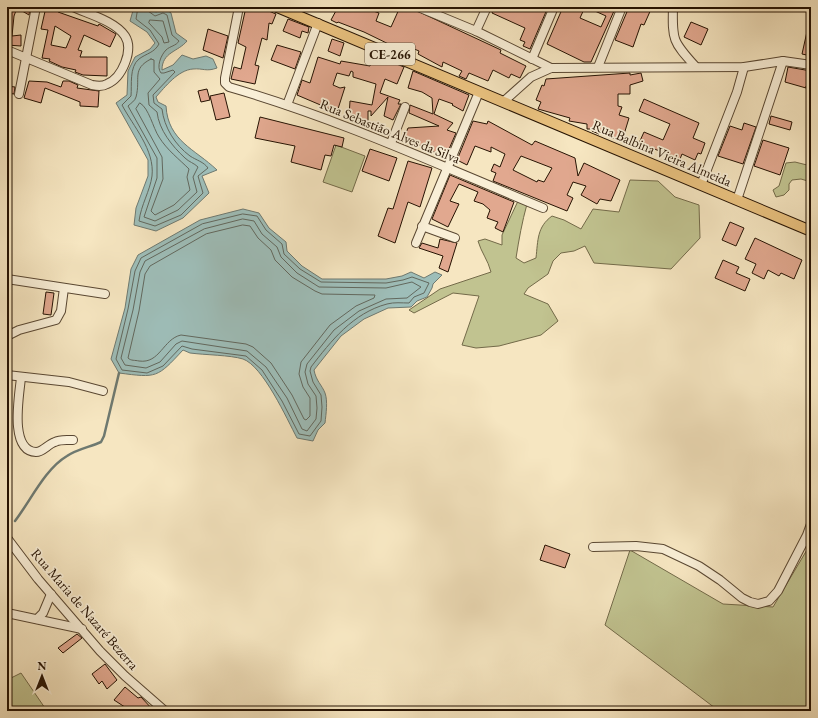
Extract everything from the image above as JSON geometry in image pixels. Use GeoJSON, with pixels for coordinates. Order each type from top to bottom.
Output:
{"type":"FeatureCollection","features":[{"type":"Feature","properties":{"kind":"main road","name":"CE-266"},"geometry":{"type":"LineString","coordinates":[[282,8],[503,102]]}},
{"type":"Feature","properties":{"kind":"main road","name":"Rua Balbina Vieira Almeida"},"geometry":{"type":"LineString","coordinates":[[503,102],[811,231]]}},
{"type":"Feature","properties":{"kind":"street"},"geometry":{"type":"LineString","coordinates":[[18,94],[36,7]]}},
{"type":"Feature","properties":{"kind":"street"},"geometry":{"type":"LineString","coordinates":[[7,50],[92,85],[103,86],[113,81],[121,70],[126,59],[128,51],[126,39],[119,29],[73,7]]}},
{"type":"Feature","properties":{"kind":"street","name":"Rua Sebastião Alves da Silva"},"geometry":{"type":"LineString","coordinates":[[239,7],[226,71],[226,85],[229,88],[287,105],[391,143],[543,208]]}},
{"type":"Feature","properties":{"kind":"street"},"geometry":{"type":"LineString","coordinates":[[420,7],[476,31],[551,68]]}},
{"type":"Feature","properties":{"kind":"street"},"geometry":{"type":"LineString","coordinates":[[476,31],[487,7]]}},
{"type":"Feature","properties":{"kind":"street"},"geometry":{"type":"LineString","coordinates":[[532,59],[554,7]]}},
{"type":"Feature","properties":{"kind":"street"},"geometry":{"type":"LineString","coordinates":[[598,67],[622,7]]}},
{"type":"Feature","properties":{"kind":"street"},"geometry":{"type":"LineString","coordinates":[[673,7],[674,39],[679,49],[695,66]]}},
{"type":"Feature","properties":{"kind":"street"},"geometry":{"type":"LineString","coordinates":[[287,105],[318,23]]}},
{"type":"Feature","properties":{"kind":"street"},"geometry":{"type":"LineString","coordinates":[[503,102],[530,77],[551,68],[695,66],[744,67],[783,61],[811,65]]}},
{"type":"Feature","properties":{"kind":"street"},"geometry":{"type":"LineString","coordinates":[[737,200],[783,61]]}},
{"type":"Feature","properties":{"kind":"street"},"geometry":{"type":"LineString","coordinates":[[701,185],[737,92],[744,67]]}},
{"type":"Feature","properties":{"kind":"street"},"geometry":{"type":"LineString","coordinates":[[416,243],[446,167],[479,92]]}},
{"type":"Feature","properties":{"kind":"street"},"geometry":{"type":"LineString","coordinates":[[391,143],[405,107]]}},
{"type":"Feature","properties":{"kind":"street"},"geometry":{"type":"LineString","coordinates":[[422,226],[455,238]]}},
{"type":"Feature","properties":{"kind":"street"},"geometry":{"type":"LineString","coordinates":[[7,279],[105,294]]}},
{"type":"Feature","properties":{"kind":"street"},"geometry":{"type":"LineString","coordinates":[[7,336],[20,330],[56,320],[60,311],[64,288]]}},
{"type":"Feature","properties":{"kind":"street"},"geometry":{"type":"LineString","coordinates":[[7,375],[69,382],[102,391]]}},
{"type":"Feature","properties":{"kind":"street"},"geometry":{"type":"LineString","coordinates":[[21,377],[17,423],[19,434],[24,444],[33,451],[37,452],[56,441],[73,440]]}},
{"type":"Feature","properties":{"kind":"street"},"geometry":{"type":"LineString","coordinates":[[593,547],[636,546],[663,549],[699,566],[720,580],[742,598],[758,604],[769,601],[778,591],[807,535],[811,524]]}},
{"type":"Feature","properties":{"kind":"street","name":"Rua Maria de Nazaré Bezerra"},"geometry":{"type":"LineString","coordinates":[[7,538],[52,594],[124,676],[165,711]]}},
{"type":"Feature","properties":{"kind":"street"},"geometry":{"type":"LineString","coordinates":[[37,620],[43,613],[52,594]]}},
{"type":"Feature","properties":{"kind":"street"},"geometry":{"type":"LineString","coordinates":[[7,613],[82,629]]}},
{"type":"Feature","properties":{"kind":"green space"},"geometry":{"type":"Polygon","coordinates":[[[336,145],[365,156],[352,192],[323,182],[336,145]]]}},
{"type":"Feature","properties":{"kind":"green space"},"geometry":{"type":"Polygon","coordinates":[[[795,162],[811,166],[811,182],[801,179],[792,180],[789,184],[789,190],[784,195],[776,197],[773,190],[779,186],[786,163],[795,162]]]}},
{"type":"Feature","properties":{"kind":"green space"},"geometry":{"type":"Polygon","coordinates":[[[630,180],[658,181],[675,197],[699,205],[700,238],[671,269],[594,263],[585,246],[574,251],[561,253],[553,261],[548,274],[528,288],[524,294],[548,304],[558,321],[541,335],[499,346],[476,348],[462,345],[479,296],[453,293],[414,313],[409,310],[440,289],[491,272],[478,241],[485,239],[502,245],[502,235],[518,201],[527,204],[516,258],[524,263],[536,258],[539,234],[543,225],[552,216],[564,220],[581,229],[593,209],[619,212],[630,180]]]}},
{"type":"Feature","properties":{"kind":"green space"},"geometry":{"type":"Polygon","coordinates":[[[811,543],[811,706],[775,711],[719,711],[605,625],[630,550],[723,604],[773,607],[811,543]]]}},
{"type":"Feature","properties":{"kind":"green space"},"geometry":{"type":"Polygon","coordinates":[[[21,673],[47,711],[7,711],[7,680],[21,673]]]}},
{"type":"Feature","properties":{"kind":"water"},"geometry":{"type":"Polygon","coordinates":[[[134,7],[148,7],[156,12],[164,8],[171,13],[176,33],[187,41],[165,59],[162,70],[173,65],[182,55],[193,59],[206,56],[213,59],[217,68],[210,70],[193,69],[182,72],[156,97],[158,102],[166,106],[168,118],[177,136],[217,170],[202,176],[209,193],[183,218],[156,231],[134,225],[136,208],[148,176],[148,160],[116,103],[127,95],[128,71],[135,57],[150,49],[155,43],[147,32],[130,21],[134,7]]]}},
{"type":"Feature","properties":{"kind":"water"},"geometry":{"type":"Polygon","coordinates":[[[243,209],[259,213],[269,228],[286,242],[287,251],[302,266],[322,279],[386,279],[402,276],[411,272],[424,278],[435,272],[442,275],[433,284],[427,297],[417,301],[411,307],[388,308],[364,319],[341,336],[314,370],[316,377],[325,393],[327,404],[325,423],[318,430],[313,441],[297,438],[281,406],[266,382],[251,364],[243,359],[190,353],[183,350],[167,366],[156,374],[141,375],[119,373],[111,359],[125,308],[131,269],[138,255],[200,220],[243,209]]]}},
{"type":"Feature","properties":{"kind":"building"},"geometry":{"type":"Polygon","coordinates":[[[7,7],[30,7],[29,15],[17,8],[14,16],[12,36],[21,35],[21,46],[7,45],[7,7]]]}},
{"type":"Feature","properties":{"kind":"building"},"geometry":{"type":"Polygon","coordinates":[[[46,7],[59,7],[58,12],[98,26],[99,24],[116,34],[110,47],[84,35],[78,50],[82,51],[80,57],[107,57],[107,76],[83,75],[75,72],[76,70],[62,67],[49,61],[50,59],[42,58],[48,30],[41,29],[46,7]],[[55,26],[51,45],[66,48],[71,36],[55,26]]]}},
{"type":"Feature","properties":{"kind":"building"},"geometry":{"type":"Polygon","coordinates":[[[246,7],[259,7],[276,14],[272,24],[269,23],[267,40],[262,38],[255,65],[259,66],[255,84],[231,79],[234,67],[241,69],[246,47],[238,43],[246,7]]]}},
{"type":"Feature","properties":{"kind":"building"},"geometry":{"type":"Polygon","coordinates":[[[338,7],[362,7],[379,13],[376,21],[391,27],[400,7],[413,9],[501,50],[500,53],[526,66],[520,78],[511,74],[509,78],[493,70],[488,81],[469,73],[466,79],[459,76],[462,71],[443,62],[442,67],[418,54],[419,51],[404,47],[403,51],[364,32],[331,20],[338,7]]]}},
{"type":"Feature","properties":{"kind":"building"},"geometry":{"type":"Polygon","coordinates":[[[495,7],[548,7],[530,49],[523,46],[525,42],[520,40],[525,28],[492,13],[495,7]]]}},
{"type":"Feature","properties":{"kind":"building"},"geometry":{"type":"Polygon","coordinates":[[[563,7],[585,7],[580,18],[601,27],[606,16],[586,7],[604,7],[614,11],[591,62],[584,62],[547,44],[563,7]]]}},
{"type":"Feature","properties":{"kind":"building"},"geometry":{"type":"Polygon","coordinates":[[[629,7],[652,7],[644,25],[641,24],[633,47],[615,40],[629,7]]]}},
{"type":"Feature","properties":{"kind":"building"},"geometry":{"type":"Polygon","coordinates":[[[288,19],[309,27],[308,33],[302,31],[300,38],[283,31],[288,19]]]}},
{"type":"Feature","properties":{"kind":"building"},"geometry":{"type":"Polygon","coordinates":[[[691,22],[708,29],[701,45],[684,37],[691,22]]]}},
{"type":"Feature","properties":{"kind":"building"},"geometry":{"type":"Polygon","coordinates":[[[808,27],[811,27],[811,56],[802,54],[808,27]]]}},
{"type":"Feature","properties":{"kind":"building"},"geometry":{"type":"Polygon","coordinates":[[[208,29],[228,36],[223,58],[203,50],[208,29]]]}},
{"type":"Feature","properties":{"kind":"building"},"geometry":{"type":"Polygon","coordinates":[[[332,39],[344,43],[340,56],[328,51],[332,39]]]}},
{"type":"Feature","properties":{"kind":"building"},"geometry":{"type":"Polygon","coordinates":[[[277,45],[301,52],[295,69],[271,60],[277,45]]]}},
{"type":"Feature","properties":{"kind":"building"},"geometry":{"type":"Polygon","coordinates":[[[374,55],[404,67],[397,84],[385,79],[380,93],[400,100],[398,104],[401,104],[393,120],[384,116],[388,97],[371,116],[371,111],[368,111],[368,122],[358,121],[349,116],[350,101],[372,105],[376,84],[353,77],[353,72],[351,71],[349,76],[337,73],[333,85],[340,88],[345,87],[337,112],[297,95],[302,80],[310,83],[318,57],[340,64],[341,61],[370,66],[374,55]]]}},
{"type":"Feature","properties":{"kind":"building"},"geometry":{"type":"Polygon","coordinates":[[[788,67],[811,71],[810,87],[806,86],[806,88],[785,82],[788,67]]]}},
{"type":"Feature","properties":{"kind":"building"},"geometry":{"type":"Polygon","coordinates":[[[413,71],[469,95],[463,111],[452,105],[453,104],[439,99],[434,114],[453,123],[447,130],[456,133],[446,156],[431,151],[410,140],[409,143],[403,140],[408,128],[439,126],[409,113],[410,105],[433,114],[432,98],[422,92],[408,88],[413,71]]]}},
{"type":"Feature","properties":{"kind":"building"},"geometry":{"type":"Polygon","coordinates":[[[630,73],[630,75],[641,73],[643,81],[630,85],[630,94],[618,94],[618,106],[622,107],[619,115],[629,118],[622,141],[612,138],[613,134],[601,130],[599,134],[592,131],[592,129],[587,129],[587,124],[569,121],[570,118],[538,109],[541,102],[536,100],[542,85],[544,86],[546,79],[630,73]]]}},
{"type":"Feature","properties":{"kind":"building"},"geometry":{"type":"Polygon","coordinates":[[[29,81],[47,82],[61,87],[63,81],[69,81],[78,85],[77,88],[99,91],[98,107],[80,106],[80,102],[45,88],[41,103],[24,98],[29,81]]]}},
{"type":"Feature","properties":{"kind":"building"},"geometry":{"type":"Polygon","coordinates":[[[7,86],[15,87],[14,94],[7,93],[7,86]]]}},
{"type":"Feature","properties":{"kind":"building"},"geometry":{"type":"Polygon","coordinates":[[[207,89],[210,100],[201,102],[198,91],[207,89]]]}},
{"type":"Feature","properties":{"kind":"building"},"geometry":{"type":"Polygon","coordinates":[[[224,93],[230,117],[216,120],[210,96],[224,93]]]}},
{"type":"Feature","properties":{"kind":"building"},"geometry":{"type":"Polygon","coordinates":[[[644,99],[699,123],[693,138],[705,143],[701,154],[698,153],[695,160],[682,154],[680,159],[639,143],[644,132],[663,140],[670,124],[639,111],[644,99]]]}},
{"type":"Feature","properties":{"kind":"building"},"geometry":{"type":"Polygon","coordinates":[[[771,116],[792,122],[790,130],[769,124],[771,116]]]}},
{"type":"Feature","properties":{"kind":"building"},"geometry":{"type":"Polygon","coordinates":[[[260,117],[344,138],[342,147],[334,145],[331,156],[325,155],[321,170],[291,162],[295,146],[255,138],[260,117]]]}},
{"type":"Feature","properties":{"kind":"building"},"geometry":{"type":"Polygon","coordinates":[[[473,121],[487,124],[488,121],[532,145],[535,141],[575,158],[578,176],[584,163],[620,180],[611,201],[600,199],[597,204],[581,195],[586,186],[573,182],[567,195],[573,198],[567,211],[493,181],[496,173],[491,171],[494,164],[500,167],[505,154],[491,147],[491,152],[475,146],[467,165],[457,160],[473,121]],[[521,156],[513,170],[537,182],[538,180],[544,182],[552,168],[521,156]]]}},
{"type":"Feature","properties":{"kind":"building"},"geometry":{"type":"Polygon","coordinates":[[[744,123],[756,127],[743,164],[718,156],[730,126],[742,130],[744,123]]]}},
{"type":"Feature","properties":{"kind":"building"},"geometry":{"type":"Polygon","coordinates":[[[763,140],[789,148],[780,175],[754,166],[763,140]]]}},
{"type":"Feature","properties":{"kind":"building"},"geometry":{"type":"Polygon","coordinates":[[[370,149],[397,158],[389,181],[362,171],[370,149]]]}},
{"type":"Feature","properties":{"kind":"building"},"geometry":{"type":"Polygon","coordinates":[[[408,161],[432,168],[420,207],[408,202],[395,243],[378,236],[388,208],[393,209],[408,161]]]}},
{"type":"Feature","properties":{"kind":"building"},"geometry":{"type":"Polygon","coordinates":[[[450,175],[514,202],[503,232],[495,228],[498,222],[487,218],[490,210],[483,204],[474,201],[478,192],[459,184],[450,201],[459,204],[448,227],[432,219],[450,175]]]}},
{"type":"Feature","properties":{"kind":"building"},"geometry":{"type":"Polygon","coordinates":[[[730,222],[744,228],[736,246],[722,240],[730,222]]]}},
{"type":"Feature","properties":{"kind":"building"},"geometry":{"type":"Polygon","coordinates":[[[755,238],[802,260],[794,279],[781,273],[779,276],[768,270],[764,279],[752,273],[756,264],[745,259],[755,238]]]}},
{"type":"Feature","properties":{"kind":"building"},"geometry":{"type":"Polygon","coordinates":[[[440,239],[457,243],[448,272],[439,268],[443,256],[419,248],[422,243],[438,248],[440,239]]]}},
{"type":"Feature","properties":{"kind":"building"},"geometry":{"type":"Polygon","coordinates":[[[723,260],[739,267],[736,273],[750,279],[745,291],[715,278],[723,260]]]}},
{"type":"Feature","properties":{"kind":"building"},"geometry":{"type":"Polygon","coordinates":[[[46,292],[54,293],[51,315],[43,314],[46,292]]]}},
{"type":"Feature","properties":{"kind":"building"},"geometry":{"type":"Polygon","coordinates":[[[545,545],[570,554],[565,568],[540,560],[545,545]]]}},
{"type":"Feature","properties":{"kind":"building"},"geometry":{"type":"Polygon","coordinates":[[[77,634],[82,638],[63,653],[58,648],[77,634]]]}},
{"type":"Feature","properties":{"kind":"building"},"geometry":{"type":"Polygon","coordinates":[[[105,664],[117,680],[107,689],[102,681],[99,684],[92,674],[105,664]]]}},
{"type":"Feature","properties":{"kind":"building"},"geometry":{"type":"Polygon","coordinates":[[[125,687],[138,698],[141,697],[154,711],[131,711],[114,700],[125,687]]]}},
{"type":"Feature","properties":{"kind":"waterway"},"geometry":{"type":"LineString","coordinates":[[15,521],[45,477],[59,462],[75,452],[101,442],[104,436],[119,373]]}}]}
